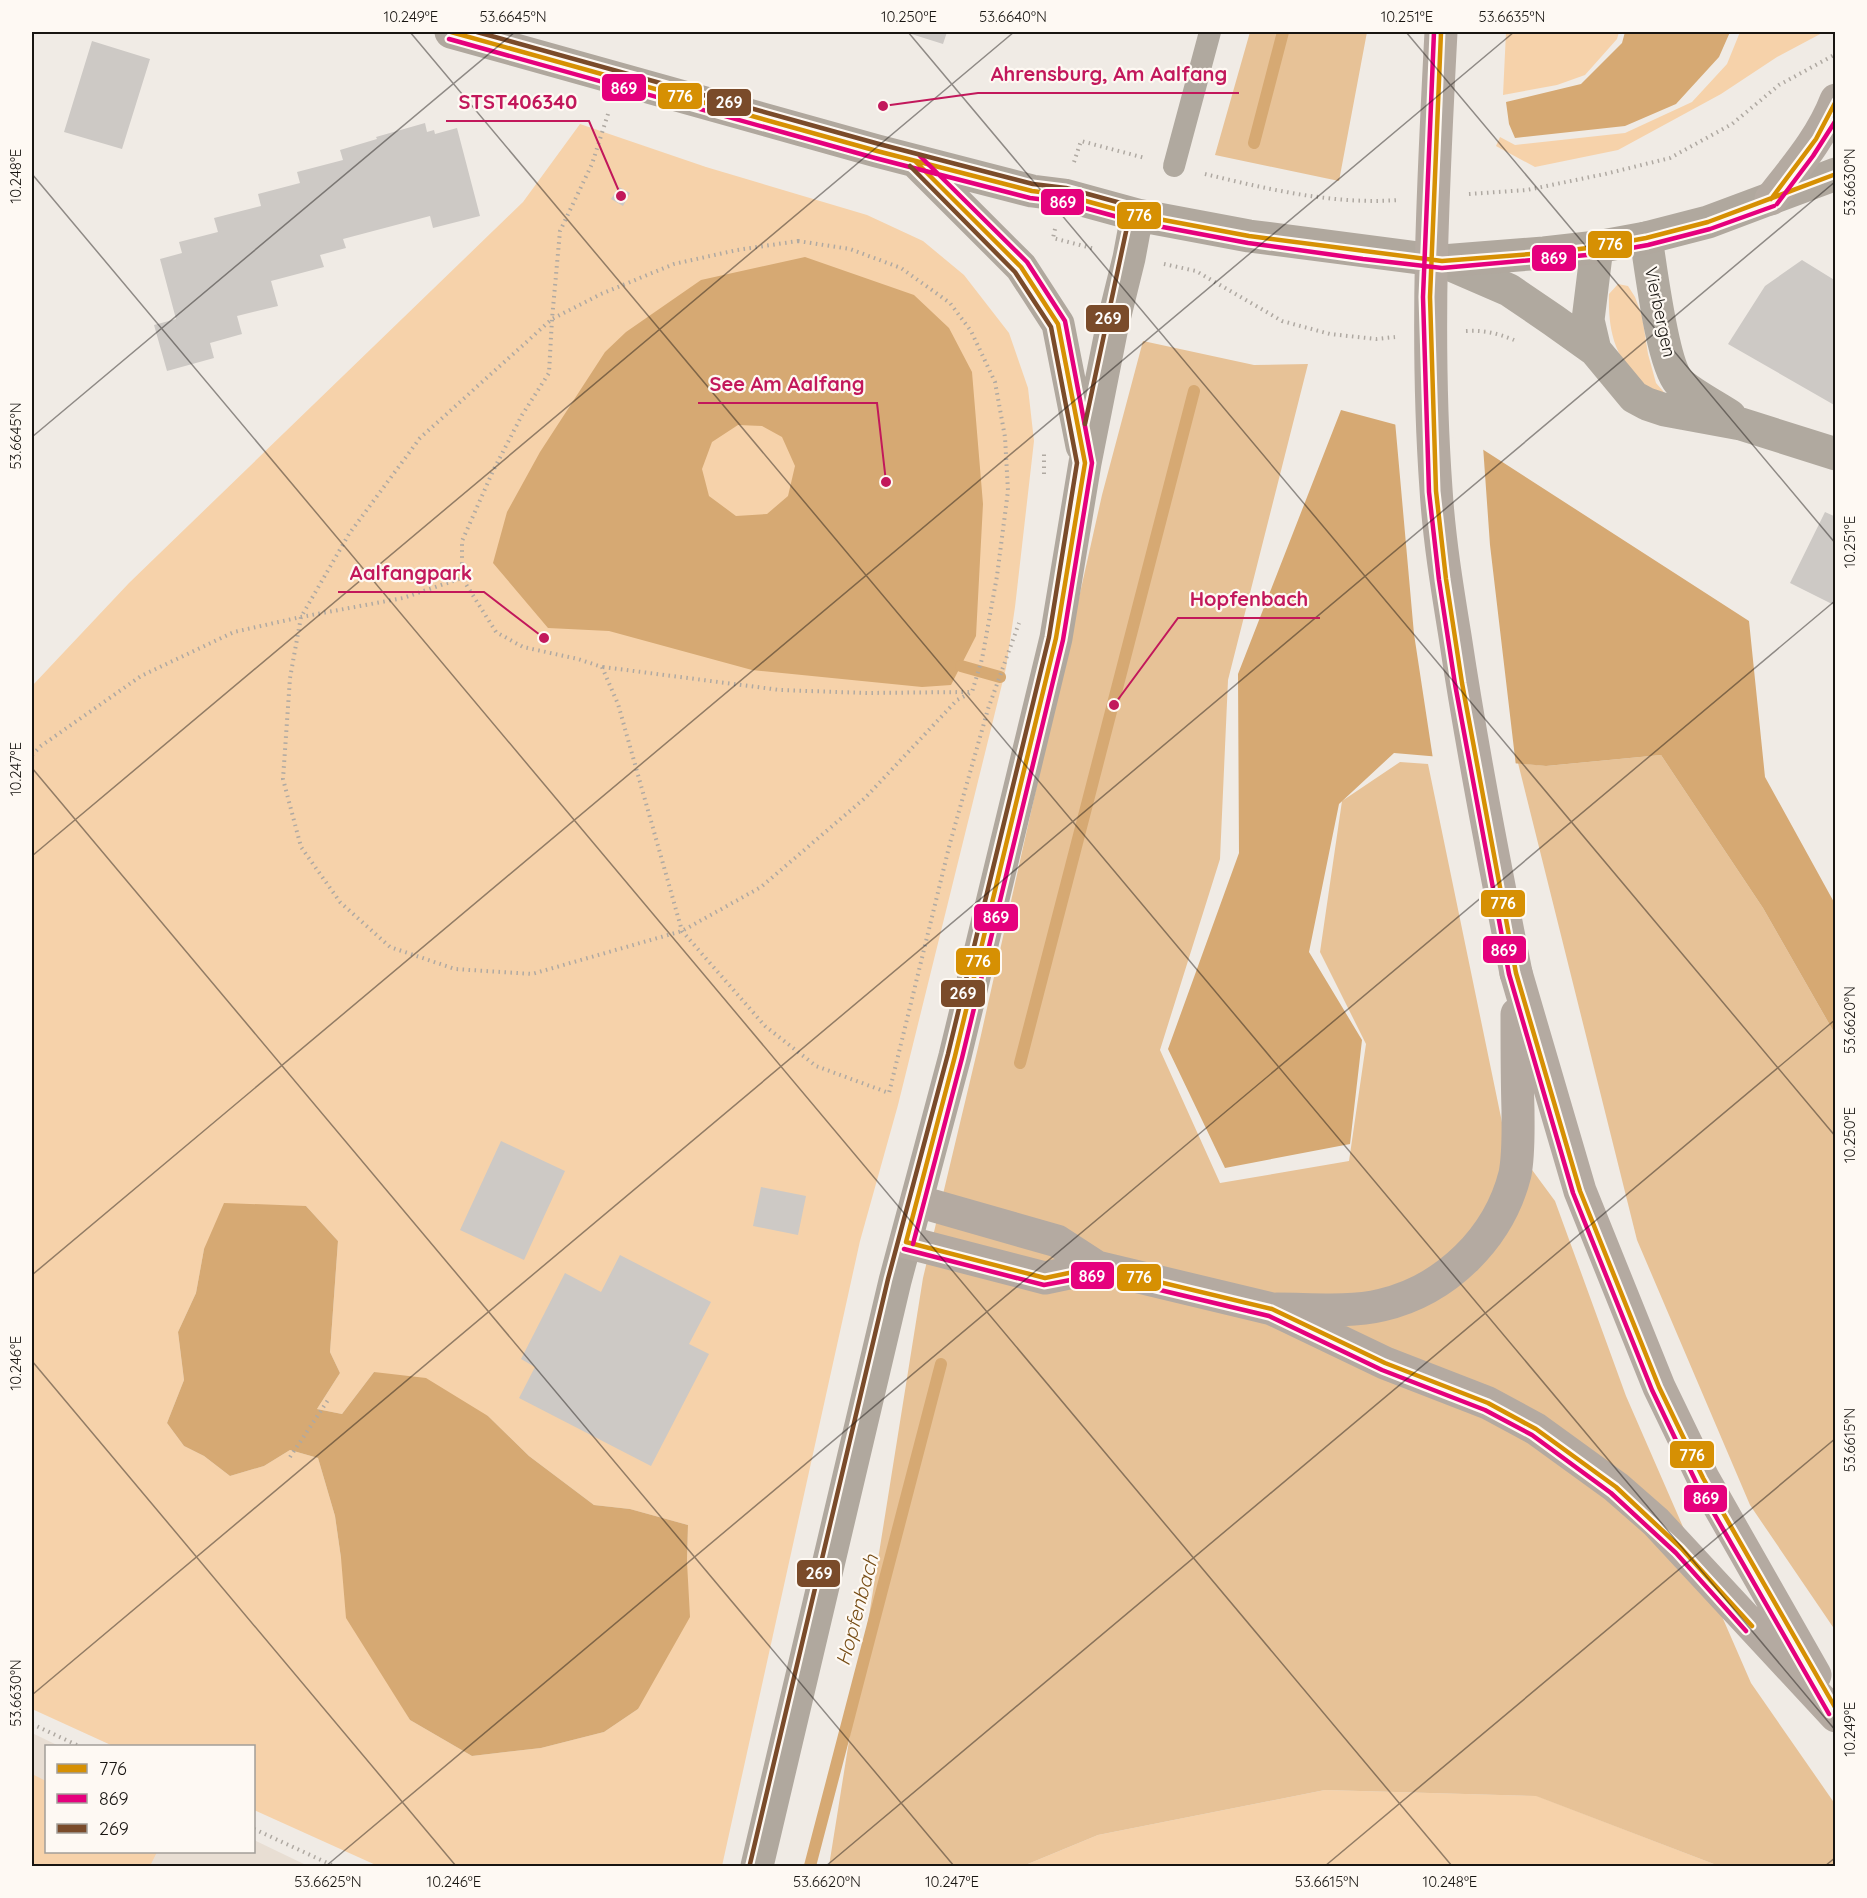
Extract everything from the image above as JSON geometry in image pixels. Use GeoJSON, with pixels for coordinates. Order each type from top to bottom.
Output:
{"type":"FeatureCollection","features":[{"type":"Feature","properties":{"kind":"main road"},"geometry":{"type":"LineString","coordinates":[[451,32],[915,161],[1032,191],[1064,195],[1137,215],[1249,236],[1442,261],[1544,253],[1646,238],[1708,222],[1836,174]]}},
{"type":"Feature","properties":{"kind":"main road"},"geometry":{"type":"LineString","coordinates":[[1441,32],[1430,297],[1436,491],[1446,579],[1469,727],[1516,974],[1580,1191],[1659,1387],[1709,1488],[1836,1710]]}},
{"type":"Feature","properties":{"kind":"main road"},"geometry":{"type":"LineString","coordinates":[[1771,199],[1812,144],[1830,115],[1836,100]]}},
{"type":"Feature","properties":{"kind":"main road"},"geometry":{"type":"LineString","coordinates":[[915,161],[1021,267],[1058,324],[1085,463]]}},
{"type":"Feature","properties":{"kind":"main road"},"geometry":{"type":"LineString","coordinates":[[757,1866],[906,1242],[955,1056],[1056,638],[1085,463],[1137,215]]}},
{"type":"Feature","properties":{"kind":"main road"},"geometry":{"type":"LineString","coordinates":[[1272,1309],[1353,1309],[1380,1306],[1402,1299],[1440,1281],[1477,1248],[1498,1216],[1515,1173],[1518,1148],[1516,974]]}},
{"type":"Feature","properties":{"kind":"main road"},"geometry":{"type":"LineString","coordinates":[[917,1201],[1057,1241],[1097,1267],[1272,1309],[1385,1363],[1488,1403],[1536,1429],[1616,1487],[1656,1522],[1836,1716]]}},
{"type":"Feature","properties":{"kind":"main road"},"geometry":{"type":"LineString","coordinates":[[906,1242],[1045,1278],[1097,1267]]}},
{"type":"Feature","properties":{"kind":"street","name":"Vierbergen"},"geometry":{"type":"LineString","coordinates":[[1646,238],[1667,353],[1679,382],[1741,424]]}},
{"type":"Feature","properties":{"kind":"street","name":"Vierbergen"},"geometry":{"type":"LineString","coordinates":[[1595,350],[1588,320],[1597,247]]}},
{"type":"Feature","properties":{"kind":"street","name":"Vierbergen"},"geometry":{"type":"LineString","coordinates":[[1442,261],[1509,290],[1595,350],[1634,397],[1647,404],[1665,410],[1741,424],[1836,454]]}},
{"type":"Feature","properties":{"kind":"lane"},"geometry":{"type":"LineString","coordinates":[[1173,166],[1210,32]]}},
{"type":"Feature","properties":{"kind":"path"},"geometry":{"type":"LineString","coordinates":[[1467,194],[1527,190],[1670,158],[1732,124],[1779,85],[1836,54]]}},
{"type":"Feature","properties":{"kind":"path"},"geometry":{"type":"LineString","coordinates":[[620,79],[592,164],[560,231],[549,373],[522,415],[493,471],[462,541],[462,578],[496,632],[523,647],[603,667],[780,690],[939,694],[972,692]]}},
{"type":"Feature","properties":{"kind":"path"},"geometry":{"type":"LineString","coordinates":[[1173,166],[1297,194],[1372,202],[1408,199]]}},
{"type":"Feature","properties":{"kind":"path"},"geometry":{"type":"LineString","coordinates":[[798,241],[850,249],[901,268],[950,303],[971,331],[995,382],[1005,437],[1008,491],[997,576],[982,659],[972,692],[957,700],[865,798],[761,887],[682,931],[532,974],[455,969],[390,947],[340,902],[301,847],[283,779],[290,678],[301,616],[349,534],[420,438],[552,319],[601,294],[674,264],[737,250],[798,241]]}},
{"type":"Feature","properties":{"kind":"path"},"geometry":{"type":"LineString","coordinates":[[1042,485],[1044,450]]}},
{"type":"Feature","properties":{"kind":"path"},"geometry":{"type":"LineString","coordinates":[[32,755],[40,746],[141,676],[234,632],[301,616],[403,597],[462,578]]}},
{"type":"Feature","properties":{"kind":"path"},"geometry":{"type":"LineString","coordinates":[[603,667],[618,704],[682,931],[773,1033],[816,1066],[889,1093],[950,843],[988,709],[1023,612]]}},
{"type":"Feature","properties":{"kind":"path"},"geometry":{"type":"LineString","coordinates":[[290,1457],[328,1400]]}},
{"type":"Feature","properties":{"kind":"path"},"geometry":{"type":"LineString","coordinates":[[32,1724],[77,1745]]}},
{"type":"Feature","properties":{"kind":"path"},"geometry":{"type":"LineString","coordinates":[[255,1829],[334,1866]]}},
{"type":"Feature","properties":{"kind":"shaded area"},"geometry":{"type":"Polygon","coordinates":[[[1250,32],[1367,32],[1339,181],[1215,155],[1250,32]]]}},
{"type":"Feature","properties":{"kind":"shaded area"},"geometry":{"type":"Polygon","coordinates":[[[1506,32],[1619,32],[1617,39],[1585,75],[1557,85],[1503,95],[1506,32]]]}},
{"type":"Feature","properties":{"kind":"shaded area"},"geometry":{"type":"Polygon","coordinates":[[[1625,32],[1730,32],[1719,57],[1676,104],[1625,126],[1515,138],[1509,124],[1506,102],[1581,84],[1622,43],[1625,32]]]}},
{"type":"Feature","properties":{"kind":"shaded area"},"geometry":{"type":"Polygon","coordinates":[[[1740,32],[1824,32],[1777,57],[1721,94],[1618,150],[1535,167],[1496,146],[1500,137],[1515,145],[1625,133],[1692,102],[1727,64],[1740,32]]]}},
{"type":"Feature","properties":{"kind":"shaded area"},"geometry":{"type":"Polygon","coordinates":[[[580,124],[706,167],[867,215],[923,241],[964,275],[1009,333],[1028,388],[1034,441],[1006,668],[898,1105],[860,1241],[722,1866],[378,1866],[255,1810],[255,1745],[111,1745],[32,1709],[32,686],[129,583],[523,202],[580,124]],[[271,1206],[204,1249],[196,1293],[178,1332],[184,1380],[167,1423],[184,1446],[204,1456],[230,1476],[264,1466],[290,1450],[318,1458],[335,1516],[341,1558],[384,1675],[410,1720],[472,1756],[541,1748],[604,1732],[638,1709],[687,1562],[688,1525],[630,1509],[594,1505],[529,1456],[488,1416],[374,1372],[342,1414],[317,1409],[340,1373],[330,1352],[338,1241],[306,1206],[271,1206]]]}},
{"type":"Feature","properties":{"kind":"shaded area"},"geometry":{"type":"Polygon","coordinates":[[[805,257],[914,295],[949,328],[972,372],[983,504],[976,636],[951,685],[922,687],[752,670],[609,631],[548,628],[493,563],[507,512],[540,452],[605,352],[626,332],[701,280],[805,257]],[[738,425],[712,442],[702,469],[709,496],[736,516],[767,514],[788,496],[795,466],[782,437],[762,426],[738,425]]]}},
{"type":"Feature","properties":{"kind":"shaded area"},"geometry":{"type":"Polygon","coordinates":[[[1618,284],[1628,286],[1635,297],[1642,316],[1648,354],[1656,383],[1669,398],[1652,391],[1633,375],[1615,344],[1610,320],[1609,294],[1618,284]]]}},
{"type":"Feature","properties":{"kind":"shaded area"},"geometry":{"type":"Polygon","coordinates":[[[1143,341],[1254,365],[1308,364],[1228,680],[1220,859],[1160,1050],[1220,1183],[1349,1161],[1366,1044],[1320,952],[1342,801],[1400,762],[1428,764],[1504,1132],[1555,1201],[1626,1396],[1751,1683],[1835,1804],[1835,1866],[1719,1866],[1536,1796],[1325,1790],[1098,1835],[1023,1866],[829,1866],[923,1278],[981,1035],[1102,495],[1143,341]]]}},
{"type":"Feature","properties":{"kind":"shaded area"},"geometry":{"type":"Polygon","coordinates":[[[1341,410],[1479,447],[1749,621],[1765,777],[1835,904],[1835,1034],[1763,908],[1661,755],[1546,766],[1394,753],[1339,804],[1309,952],[1362,1040],[1350,1144],[1225,1168],[1168,1049],[1239,853],[1238,674],[1341,410]]]}},
{"type":"Feature","properties":{"kind":"shaded area"},"geometry":{"type":"Polygon","coordinates":[[[1661,755],[1763,908],[1835,1034],[1835,1630],[1750,1505],[1637,1240],[1518,763],[1546,766],[1661,755]]]}},
{"type":"Feature","properties":{"kind":"shaded area"},"geometry":{"type":"Polygon","coordinates":[[[224,1203],[306,1206],[338,1241],[330,1352],[340,1373],[317,1409],[342,1414],[374,1372],[426,1378],[488,1416],[529,1456],[594,1505],[630,1509],[688,1525],[687,1562],[690,1617],[638,1709],[604,1732],[541,1748],[472,1756],[410,1720],[346,1618],[335,1516],[318,1458],[290,1450],[264,1466],[230,1476],[204,1456],[184,1446],[167,1423],[184,1380],[178,1332],[196,1293],[204,1249],[224,1203]]]}},
{"type":"Feature","properties":{"kind":"shaded area"},"geometry":{"type":"Polygon","coordinates":[[[32,1733],[57,1745],[45,1745],[45,1853],[255,1853],[255,1840],[308,1866],[32,1866],[32,1733]]]}},
{"type":"Feature","properties":{"kind":"shaded area"},"geometry":{"type":"Polygon","coordinates":[[[32,1774],[45,1780],[45,1853],[156,1853],[150,1866],[32,1866],[32,1774]]]}},
{"type":"Feature","properties":{"kind":"shaded area"},"geometry":{"type":"Polygon","coordinates":[[[1325,1790],[1537,1796],[1719,1866],[1023,1866],[1098,1835],[1325,1790]]]}},
{"type":"Feature","properties":{"kind":"pier"},"geometry":{"type":"Polygon","coordinates":[[[1395,421],[1483,446],[1490,545],[1516,766],[1433,759],[1414,634],[1395,421]]]}},
{"type":"Feature","properties":{"kind":"building"},"geometry":{"type":"Polygon","coordinates":[[[905,32],[947,32],[943,44],[905,32]]]}},
{"type":"Feature","properties":{"kind":"building"},"geometry":{"type":"Polygon","coordinates":[[[92,41],[150,59],[122,149],[64,132],[92,41]]]}},
{"type":"Feature","properties":{"kind":"building"},"geometry":{"type":"Polygon","coordinates":[[[425,123],[427,132],[434,130],[435,134],[457,128],[480,216],[433,228],[430,216],[343,239],[346,248],[320,255],[324,267],[271,281],[278,306],[237,316],[242,334],[210,343],[214,358],[167,371],[154,325],[176,319],[160,259],[182,253],[179,242],[218,232],[214,218],[261,206],[258,194],[300,183],[297,172],[343,160],[340,150],[425,123]]]}},
{"type":"Feature","properties":{"kind":"building"},"geometry":{"type":"Polygon","coordinates":[[[619,187],[630,193],[623,206],[611,199],[619,187]]]}},
{"type":"Feature","properties":{"kind":"building"},"geometry":{"type":"Polygon","coordinates":[[[1802,260],[1836,281],[1836,406],[1728,344],[1765,286],[1802,260]]]}},
{"type":"Feature","properties":{"kind":"building"},"geometry":{"type":"Polygon","coordinates":[[[1825,512],[1836,517],[1836,606],[1790,583],[1825,512]]]}},
{"type":"Feature","properties":{"kind":"building"},"geometry":{"type":"Polygon","coordinates":[[[501,1141],[565,1171],[524,1260],[460,1230],[501,1141]]]}},
{"type":"Feature","properties":{"kind":"building"},"geometry":{"type":"Polygon","coordinates":[[[761,1187],[806,1196],[798,1235],[753,1226],[761,1187]]]}},
{"type":"Feature","properties":{"kind":"building"},"geometry":{"type":"Polygon","coordinates":[[[620,1255],[711,1302],[689,1344],[709,1354],[651,1466],[519,1398],[535,1367],[521,1359],[565,1273],[601,1292],[620,1255]]]}},
{"type":"Feature","properties":{"kind":"waterway","name":"Hopfenbach"},"geometry":{"type":"LineString","coordinates":[[1254,143],[1283,32]]}},
{"type":"Feature","properties":{"kind":"waterway","name":"Hopfenbach"},"geometry":{"type":"LineString","coordinates":[[1020,1063],[1194,391]]}},
{"type":"Feature","properties":{"kind":"waterway"},"geometry":{"type":"LineString","coordinates":[[961,666],[1000,677]]}},
{"type":"Feature","properties":{"kind":"waterway","name":"Hopfenbach"},"geometry":{"type":"LineString","coordinates":[[810,1866],[941,1364]]}},
{"type":"Feature","properties":{"kind":"transit line","name":"776"},"geometry":{"type":"LineString","coordinates":[[451,32],[877,151],[1032,191],[1064,195],[1137,215],[1249,236],[1442,261],[1544,253],[1646,238],[1708,222],[1836,174]]}},
{"type":"Feature","properties":{"kind":"transit line","name":"269"},"geometry":{"type":"LineString","coordinates":[[477,32],[879,144],[1033,184],[1066,188],[1139,208]]}},
{"type":"Feature","properties":{"kind":"transit line","name":"869"},"geometry":{"type":"LineString","coordinates":[[1434,32],[1423,297],[1429,492],[1439,580],[1455,684],[1509,974],[1573,1193],[1652,1390],[1696,1482],[1829,1714]]}},
{"type":"Feature","properties":{"kind":"transit line","name":"776"},"geometry":{"type":"LineString","coordinates":[[1441,32],[1430,297],[1436,491],[1446,579],[1462,683],[1516,973],[1580,1191],[1659,1387],[1703,1478],[1836,1709]]}},
{"type":"Feature","properties":{"kind":"transit line","name":"869"},"geometry":{"type":"LineString","coordinates":[[449,39],[875,158],[1030,198],[1063,202],[1136,222],[1248,243],[1363,259],[1442,268],[1598,254],[1648,245],[1710,229],[1774,206]]}},
{"type":"Feature","properties":{"kind":"transit line","name":"776"},"geometry":{"type":"LineString","coordinates":[[1771,199],[1816,139],[1836,101]]}},
{"type":"Feature","properties":{"kind":"transit line","name":"869"},"geometry":{"type":"LineString","coordinates":[[1777,204],[1813,156],[1836,120]]}},
{"type":"Feature","properties":{"kind":"transit line","name":"869"},"geometry":{"type":"LineString","coordinates":[[913,1244],[962,1058],[1063,640],[1092,463],[1065,321],[1027,262],[920,156]]}},
{"type":"Feature","properties":{"kind":"transit line","name":"776"},"geometry":{"type":"LineString","coordinates":[[906,1242],[955,1056],[1056,638],[1085,463],[1058,324],[1021,267],[915,161]]}},
{"type":"Feature","properties":{"kind":"transit line","name":"269"},"geometry":{"type":"LineString","coordinates":[[750,1864],[888,1279],[948,1054],[1049,637],[1077,463],[1051,327],[1015,272],[910,166]]}},
{"type":"Feature","properties":{"kind":"transit line","name":"269"},"geometry":{"type":"LineString","coordinates":[[1085,424],[1130,213]]}},
{"type":"Feature","properties":{"kind":"transit line","name":"776"},"geometry":{"type":"LineString","coordinates":[[906,1242],[1045,1278],[1097,1267],[1272,1309],[1385,1363],[1488,1403],[1536,1429],[1616,1487],[1681,1548],[1752,1626]]}},
{"type":"Feature","properties":{"kind":"transit line","name":"869"},"geometry":{"type":"LineString","coordinates":[[904,1249],[1044,1285],[1097,1275],[1269,1316],[1382,1370],[1485,1410],[1532,1435],[1611,1493],[1676,1553],[1746,1631]]}},
{"type":"Feature","properties":{"kind":"place","name":"Ahrensburg, Am Aalfang"},"geometry":{"type":"Point","coordinates":[883,106]}},
{"type":"Feature","properties":{"kind":"place","name":"STST406340"},"geometry":{"type":"Point","coordinates":[621,196]}},
{"type":"Feature","properties":{"kind":"place","name":"See Am Aalfang"},"geometry":{"type":"Point","coordinates":[886,482]}},
{"type":"Feature","properties":{"kind":"place","name":"Aalfangpark"},"geometry":{"type":"Point","coordinates":[544,638]}},
{"type":"Feature","properties":{"kind":"place","name":"Hopfenbach"},"geometry":{"type":"Point","coordinates":[1114,705]}}]}
